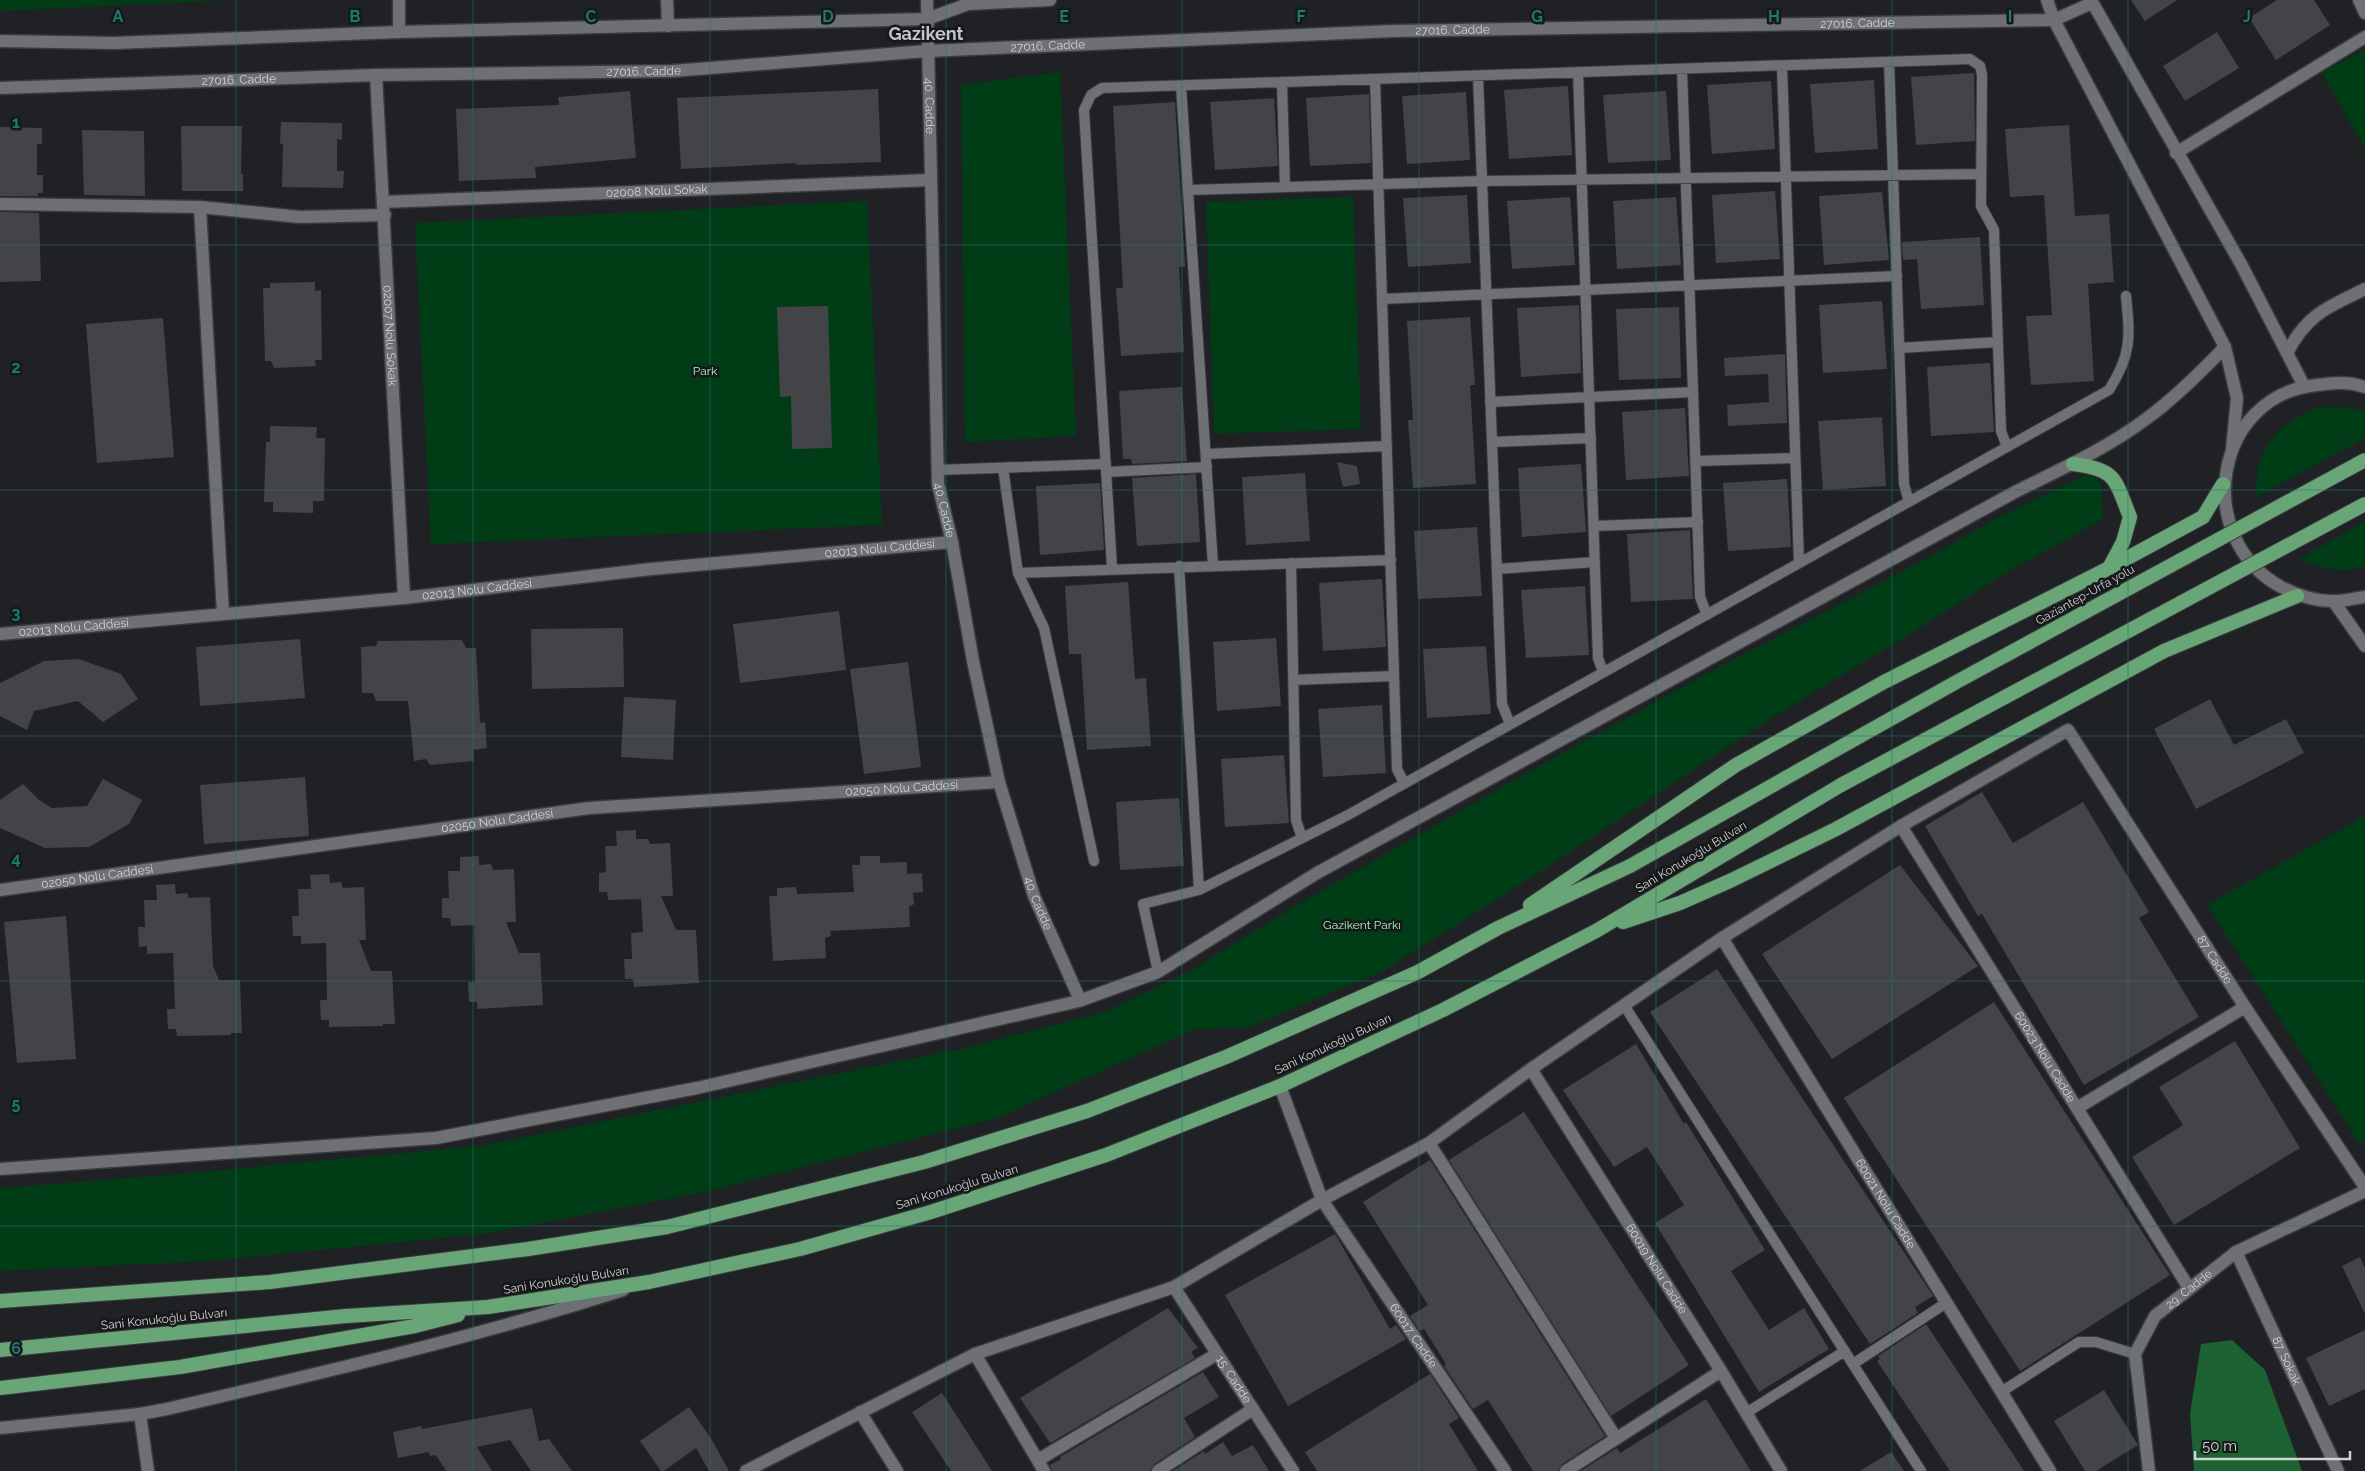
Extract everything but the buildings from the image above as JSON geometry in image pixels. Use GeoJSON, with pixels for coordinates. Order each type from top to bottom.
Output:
{"type":"FeatureCollection","features":[{"type":"Feature","properties":{"kind":"highway","name":"Gaziantep-Urfa yolu"},"geometry":{"type":"LineString","coordinates":[[1821,758],[2365,460]]}},
{"type":"Feature","properties":{"kind":"highway"},"geometry":{"type":"LineString","coordinates":[[2073,464],[2094,466],[2114,478],[2130,517],[2123,542],[2109,568]]}},
{"type":"Feature","properties":{"kind":"highway"},"geometry":{"type":"LineString","coordinates":[[1498,928],[1736,765],[1884,682],[2109,568],[2202,517],[2223,484]]}},
{"type":"Feature","properties":{"kind":"highway","name":"Sani Konukoğlu Bulvarı"},"geometry":{"type":"LineString","coordinates":[[0,1350],[346,1316],[488,1307],[649,1282],[800,1249],[931,1212],[1106,1155],[1280,1086],[1443,1010],[1596,931],[1841,785],[2365,504]]}},
{"type":"Feature","properties":{"kind":"highway"},"geometry":{"type":"LineString","coordinates":[[1596,931],[1680,903],[1732,880],[1836,829],[2164,651],[2297,596]]}},
{"type":"Feature","properties":{"kind":"highway","name":"Sani Konukoğlu Bulvarı"},"geometry":{"type":"LineString","coordinates":[[0,1299],[270,1282],[528,1249],[667,1226],[924,1162],[1087,1112],[1226,1057],[1418,972],[1498,928],[1630,866],[1821,758]]}},
{"type":"Feature","properties":{"kind":"highway"},"geometry":{"type":"LineString","coordinates":[[0,1388],[180,1368],[415,1326],[488,1307]]}},
{"type":"Feature","properties":{"kind":"street"},"geometry":{"type":"LineString","coordinates":[[398,0],[399,32]]}},
{"type":"Feature","properties":{"kind":"street"},"geometry":{"type":"LineString","coordinates":[[667,0],[668,26]]}},
{"type":"Feature","properties":{"kind":"street","name":"40. Cadde"},"geometry":{"type":"LineString","coordinates":[[927,0],[938,484],[952,542],[973,661],[999,782],[1034,896],[1080,1000]]}},
{"type":"Feature","properties":{"kind":"street"},"geometry":{"type":"LineString","coordinates":[[0,41],[114,44],[399,32],[927,20],[968,4],[1050,0]]}},
{"type":"Feature","properties":{"kind":"street"},"geometry":{"type":"LineString","coordinates":[[2047,0],[2054,20],[2225,347],[2237,398],[2232,449],[2223,484],[2227,519],[2241,552],[2266,578],[2297,596],[2334,602],[2365,597]]}},
{"type":"Feature","properties":{"kind":"street"},"geometry":{"type":"LineString","coordinates":[[2359,0],[2365,13]]}},
{"type":"Feature","properties":{"kind":"street"},"geometry":{"type":"LineString","coordinates":[[2091,2],[2241,264],[2304,386]]}},
{"type":"Feature","properties":{"kind":"street","name":"27016. Cadde"},"geometry":{"type":"LineString","coordinates":[[0,88],[376,75],[672,71],[927,51],[1393,31],[2054,20],[2091,2]]}},
{"type":"Feature","properties":{"kind":"street"},"geometry":{"type":"LineString","coordinates":[[2176,153],[2365,37]]}},
{"type":"Feature","properties":{"kind":"street","name":"02007 Nolu Sokak"},"geometry":{"type":"LineString","coordinates":[[376,75],[404,598]]}},
{"type":"Feature","properties":{"kind":"street","name":"02008 Nolu Sokak"},"geometry":{"type":"LineString","coordinates":[[384,202],[930,180]]}},
{"type":"Feature","properties":{"kind":"street"},"geometry":{"type":"LineString","coordinates":[[0,204],[200,207],[300,217],[385,216]]}},
{"type":"Feature","properties":{"kind":"street"},"geometry":{"type":"LineString","coordinates":[[200,207],[223,613]]}},
{"type":"Feature","properties":{"kind":"street"},"geometry":{"type":"LineString","coordinates":[[2287,353],[2296,334],[2313,315],[2365,289]]}},
{"type":"Feature","properties":{"kind":"street"},"geometry":{"type":"LineString","coordinates":[[0,1169],[436,1138],[697,1088],[1080,1000],[1158,972],[1317,873],[2015,492],[2073,464],[2145,420],[2189,384],[2225,347]]}},
{"type":"Feature","properties":{"kind":"street"},"geometry":{"type":"LineString","coordinates":[[2232,449],[2251,418],[2278,396],[2304,386],[2348,382],[2365,387]]}},
{"type":"Feature","properties":{"kind":"street","name":"02013 Nolu Caddesi"},"geometry":{"type":"LineString","coordinates":[[0,634],[404,598],[652,569],[952,542]]}},
{"type":"Feature","properties":{"kind":"street"},"geometry":{"type":"LineString","coordinates":[[2334,602],[2365,646]]}},
{"type":"Feature","properties":{"kind":"street","name":"87. Cadde"},"geometry":{"type":"LineString","coordinates":[[1901,826],[2068,730],[2245,1007],[2365,1186]]}},
{"type":"Feature","properties":{"kind":"street","name":"02050 Nolu Caddesi"},"geometry":{"type":"LineString","coordinates":[[0,890],[589,808],[999,782]]}},
{"type":"Feature","properties":{"kind":"street"},"geometry":{"type":"LineString","coordinates":[[753,1469],[975,1354],[1174,1287],[1322,1200],[1429,1143],[1531,1069],[1722,938],[1901,826]]}},
{"type":"Feature","properties":{"kind":"street","name":"60023 Nolu Cadde"},"geometry":{"type":"LineString","coordinates":[[1901,826],[2189,1288]]}},
{"type":"Feature","properties":{"kind":"street","name":"60021 Nolu Cadde"},"geometry":{"type":"LineString","coordinates":[[1722,938],[2050,1471]]}},
{"type":"Feature","properties":{"kind":"street"},"geometry":{"type":"LineString","coordinates":[[2077,1108],[2245,1007]]}},
{"type":"Feature","properties":{"kind":"street","name":"60019 Nolu Cadde"},"geometry":{"type":"LineString","coordinates":[[1531,1069],[1721,1371],[1781,1471]]}},
{"type":"Feature","properties":{"kind":"street","name":"60017. Cadde"},"geometry":{"type":"LineString","coordinates":[[1280,1086],[1322,1200],[1504,1471]]}},
{"type":"Feature","properties":{"kind":"street"},"geometry":{"type":"LineString","coordinates":[[1429,1143],[1616,1438]]}},
{"type":"Feature","properties":{"kind":"street","name":"29. Cadde"},"geometry":{"type":"LineString","coordinates":[[2135,1354],[2155,1316],[2236,1252],[2365,1191]]}},
{"type":"Feature","properties":{"kind":"street","name":"87. Sokak"},"geometry":{"type":"LineString","coordinates":[[2236,1252],[2338,1471]]}},
{"type":"Feature","properties":{"kind":"street"},"geometry":{"type":"LineString","coordinates":[[0,1428],[140,1414],[406,1353],[534,1319],[649,1282]]}},
{"type":"Feature","properties":{"kind":"street","name":"15. Cadde"},"geometry":{"type":"LineString","coordinates":[[1174,1287],[1293,1471]]}},
{"type":"Feature","properties":{"kind":"street"},"geometry":{"type":"LineString","coordinates":[[975,1354],[1041,1466],[1217,1354]]}},
{"type":"Feature","properties":{"kind":"street"},"geometry":{"type":"LineString","coordinates":[[2135,1354],[2149,1471]]}},
{"type":"Feature","properties":{"kind":"street"},"geometry":{"type":"LineString","coordinates":[[1566,1471],[1721,1371]]}},
{"type":"Feature","properties":{"kind":"street"},"geometry":{"type":"LineString","coordinates":[[1158,1471],[1253,1409]]}},
{"type":"Feature","properties":{"kind":"street"},"geometry":{"type":"LineString","coordinates":[[860,1412],[897,1471]]}},
{"type":"Feature","properties":{"kind":"street"},"geometry":{"type":"LineString","coordinates":[[140,1414],[148,1471]]}},
{"type":"Feature","properties":{"kind":"lane"},"geometry":{"type":"LineString","coordinates":[[1112,568],[1084,110],[1091,95],[1102,88],[1970,59],[1980,66],[1982,75],[1981,206],[1994,230],[2000,431],[2007,448]]}},
{"type":"Feature","properties":{"kind":"lane"},"geometry":{"type":"LineString","coordinates":[[1889,62],[1904,484],[1910,502]]}},
{"type":"Feature","properties":{"kind":"lane"},"geometry":{"type":"LineString","coordinates":[[1782,66],[1799,563]]}},
{"type":"Feature","properties":{"kind":"lane"},"geometry":{"type":"LineString","coordinates":[[1682,69],[1700,597],[1707,615]]}},
{"type":"Feature","properties":{"kind":"lane"},"geometry":{"type":"LineString","coordinates":[[1578,72],[1598,658],[1603,672]]}},
{"type":"Feature","properties":{"kind":"lane"},"geometry":{"type":"LineString","coordinates":[[1478,76],[1502,704],[1510,724]]}},
{"type":"Feature","properties":{"kind":"lane"},"geometry":{"type":"LineString","coordinates":[[1375,79],[1397,769],[1404,783]]}},
{"type":"Feature","properties":{"kind":"lane"},"geometry":{"type":"LineString","coordinates":[[1282,82],[1285,187]]}},
{"type":"Feature","properties":{"kind":"lane"},"geometry":{"type":"LineString","coordinates":[[1181,86],[1214,565]]}},
{"type":"Feature","properties":{"kind":"lane"},"geometry":{"type":"LineString","coordinates":[[1188,190],[1482,181],[1981,174]]}},
{"type":"Feature","properties":{"kind":"lane"},"geometry":{"type":"LineString","coordinates":[[1382,299],[1897,276]]}},
{"type":"Feature","properties":{"kind":"lane"},"geometry":{"type":"LineString","coordinates":[[1158,972],[1143,904],[1199,890],[1302,838],[1707,615],[2109,390],[2124,364],[2128,350],[2130,335],[2126,296]]}},
{"type":"Feature","properties":{"kind":"lane"},"geometry":{"type":"LineString","coordinates":[[1899,348],[1998,342]]}},
{"type":"Feature","properties":{"kind":"lane"},"geometry":{"type":"LineString","coordinates":[[1490,402],[1693,392]]}},
{"type":"Feature","properties":{"kind":"lane"},"geometry":{"type":"LineString","coordinates":[[1492,442],[1591,438]]}},
{"type":"Feature","properties":{"kind":"lane"},"geometry":{"type":"LineString","coordinates":[[1206,454],[1387,446]]}},
{"type":"Feature","properties":{"kind":"lane"},"geometry":{"type":"LineString","coordinates":[[1696,461],[1795,458]]}},
{"type":"Feature","properties":{"kind":"lane"},"geometry":{"type":"LineString","coordinates":[[938,470],[1207,467]]}},
{"type":"Feature","properties":{"kind":"lane"},"geometry":{"type":"LineString","coordinates":[[1003,468],[1018,573],[1044,628],[1094,861]]}},
{"type":"Feature","properties":{"kind":"lane"},"geometry":{"type":"LineString","coordinates":[[1594,526],[1698,522]]}},
{"type":"Feature","properties":{"kind":"lane"},"geometry":{"type":"LineString","coordinates":[[1018,573],[1112,568],[1391,560]]}},
{"type":"Feature","properties":{"kind":"lane"},"geometry":{"type":"LineString","coordinates":[[1497,568],[1595,562]]}},
{"type":"Feature","properties":{"kind":"lane"},"geometry":{"type":"LineString","coordinates":[[1291,563],[1296,820],[1302,838]]}},
{"type":"Feature","properties":{"kind":"lane"},"geometry":{"type":"LineString","coordinates":[[1180,566],[1199,890]]}},
{"type":"Feature","properties":{"kind":"lane"},"geometry":{"type":"LineString","coordinates":[[1293,680],[1394,676]]}},
{"type":"Feature","properties":{"kind":"lane"},"geometry":{"type":"LineString","coordinates":[[1624,1005],[1922,1471]]}},
{"type":"Feature","properties":{"kind":"lane"},"geometry":{"type":"LineString","coordinates":[[1853,1364],[1946,1303]]}},
{"type":"Feature","properties":{"kind":"lane"},"geometry":{"type":"LineString","coordinates":[[2001,1392],[2079,1342],[2096,1342],[2135,1354]]}},
{"type":"Feature","properties":{"kind":"lane"},"geometry":{"type":"LineString","coordinates":[[1746,1413],[1845,1351]]}},
{"type":"Feature","properties":{"kind":"green space"},"geometry":{"type":"Polygon","coordinates":[[[0,0],[233,0],[0,11],[0,0]]]}},
{"type":"Feature","properties":{"kind":"green space"},"geometry":{"type":"Polygon","coordinates":[[[2365,50],[2365,150],[2322,72],[2365,50]]]}},
{"type":"Feature","properties":{"kind":"green space"},"geometry":{"type":"Polygon","coordinates":[[[1060,72],[1076,436],[965,442],[961,85],[1060,72]]]}},
{"type":"Feature","properties":{"kind":"green space"},"geometry":{"type":"Polygon","coordinates":[[[1353,197],[1361,429],[1214,434],[1206,202],[1353,197]]]}},
{"type":"Feature","properties":{"kind":"green space","name":"Park"},"geometry":{"type":"Polygon","coordinates":[[[867,201],[882,525],[431,544],[415,223],[867,201]]]}},
{"type":"Feature","properties":{"kind":"green space"},"geometry":{"type":"Polygon","coordinates":[[[2318,407],[2344,407],[2365,411],[2365,438],[2256,497],[2259,465],[2269,442],[2290,422],[2318,407]]]}},
{"type":"Feature","properties":{"kind":"green space","name":"Gazikent Parkı"},"geometry":{"type":"Polygon","coordinates":[[[2091,473],[2101,484],[2103,519],[2001,576],[1907,636],[1773,717],[1535,875],[1383,971],[1247,1028],[1196,1029],[997,1118],[705,1192],[483,1234],[209,1261],[0,1271],[0,1188],[180,1174],[479,1146],[966,1048],[1105,1012],[1187,973],[1297,905],[1511,782],[1712,671],[1926,559],[1997,518],[2091,473]]]}},
{"type":"Feature","properties":{"kind":"green space"},"geometry":{"type":"Polygon","coordinates":[[[2365,521],[2365,566],[2356,569],[2340,570],[2298,560],[2365,521]]]}},
{"type":"Feature","properties":{"kind":"green space"},"geometry":{"type":"Polygon","coordinates":[[[2365,816],[2365,1142],[2360,1144],[2207,905],[2365,816]]]}},
{"type":"Feature","properties":{"kind":"green space"},"geometry":{"type":"Polygon","coordinates":[[[2232,1340],[2265,1370],[2302,1471],[2194,1471],[2190,1414],[2201,1344],[2232,1340]]]}},
{"type":"Feature","properties":{"kind":"district","name":"Gazikent"},"geometry":{"type":"Point","coordinates":[926,33]}}]}
